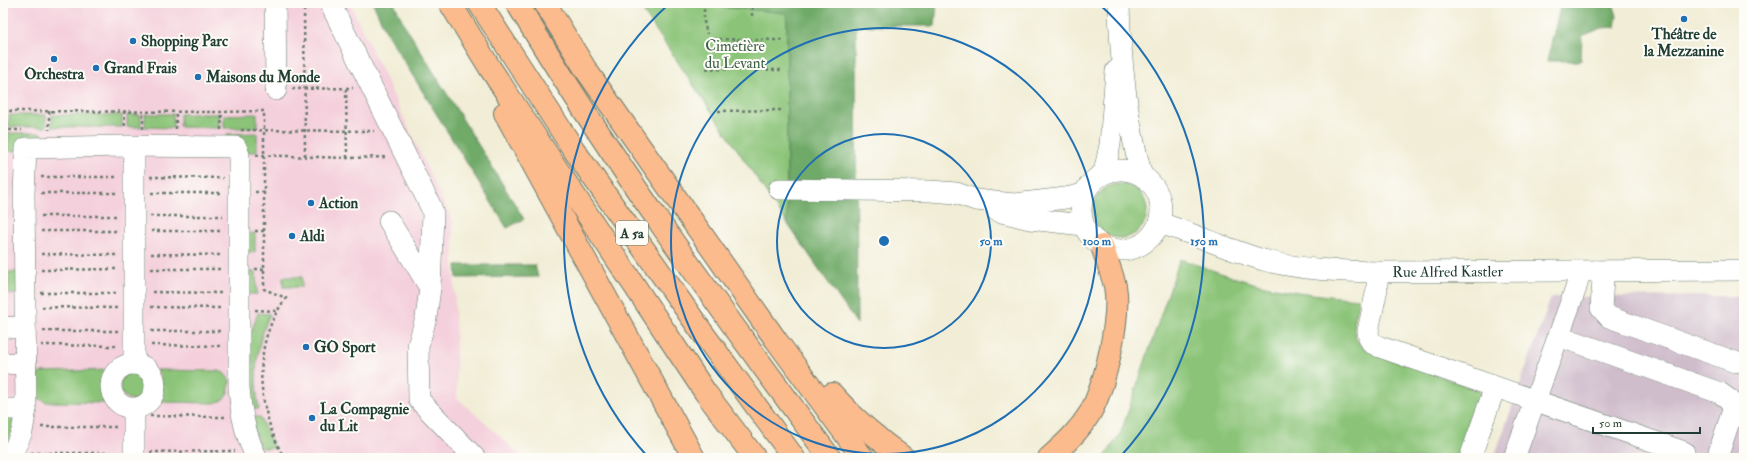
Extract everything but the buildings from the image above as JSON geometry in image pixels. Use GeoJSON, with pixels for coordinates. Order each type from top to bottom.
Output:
{"type":"FeatureCollection","features":[{"type":"Feature","properties":{"kind":"highway"},"geometry":{"type":"LineString","coordinates":[[450,3],[490,68],[705,392],[755,458]]}},
{"type":"Feature","properties":{"kind":"highway","name":"A 5a"},"geometry":{"type":"LineString","coordinates":[[479,3],[574,150],[702,332],[794,458]]}},
{"type":"Feature","properties":{"kind":"highway","name":"A 5a"},"geometry":{"type":"LineString","coordinates":[[517,3],[552,63],[631,180],[724,312],[830,458]]}},
{"type":"Feature","properties":{"kind":"highway"},"geometry":{"type":"LineString","coordinates":[[545,3],[586,70],[776,340],[863,458]]}},
{"type":"Feature","properties":{"kind":"highway"},"geometry":{"type":"LineString","coordinates":[[490,68],[501,106],[694,458]]}},
{"type":"Feature","properties":{"kind":"highway"},"geometry":{"type":"LineString","coordinates":[[1049,458],[1073,437],[1090,412],[1100,387],[1109,355],[1117,308],[1115,286],[1102,246]]}},
{"type":"Feature","properties":{"kind":"highway"},"geometry":{"type":"LineString","coordinates":[[776,340],[798,354],[853,418],[880,442],[904,458]]}},
{"type":"Feature","properties":{"kind":"street"},"geometry":{"type":"LineString","coordinates":[[275,3],[276,90]]}},
{"type":"Feature","properties":{"kind":"street"},"geometry":{"type":"LineString","coordinates":[[330,3],[406,156],[432,214],[430,288],[426,318],[418,346],[418,400],[475,458]]}},
{"type":"Feature","properties":{"kind":"street"},"geometry":{"type":"LineString","coordinates":[[1119,3],[1120,40],[1134,148],[1142,176]]}},
{"type":"Feature","properties":{"kind":"street"},"geometry":{"type":"LineString","coordinates":[[1104,173],[1110,145],[1114,87],[1120,40]]}},
{"type":"Feature","properties":{"kind":"street"},"geometry":{"type":"LineString","coordinates":[[139,147],[129,355],[124,366],[118,370],[111,383],[111,390],[118,403],[124,407],[142,412]]}},
{"type":"Feature","properties":{"kind":"street"},"geometry":{"type":"LineString","coordinates":[[12,455],[22,432],[26,409],[26,364],[19,329],[30,300],[30,224],[26,148],[236,147],[239,155],[233,224],[233,301],[241,413],[246,433],[255,455]]}},
{"type":"Feature","properties":{"kind":"street"},"geometry":{"type":"LineString","coordinates":[[1117,170],[1130,171],[1142,176],[1153,185],[1159,197],[1162,210],[1160,223],[1153,236],[1142,245],[1129,250],[1115,250],[1102,246],[1091,237],[1083,225],[1081,204],[1084,194],[1095,178],[1104,173],[1117,170]]}},
{"type":"Feature","properties":{"kind":"street"},"geometry":{"type":"LineString","coordinates":[[779,189],[930,191],[956,194],[976,200],[1014,204],[1066,198],[1084,194]]}},
{"type":"Feature","properties":{"kind":"street"},"geometry":{"type":"LineString","coordinates":[[976,200],[992,210],[1011,215],[1083,225]]}},
{"type":"Feature","properties":{"kind":"street"},"geometry":{"type":"LineString","coordinates":[[389,221],[430,288]]}},
{"type":"Feature","properties":{"kind":"street","name":"Rue Alfred Kastler"},"geometry":{"type":"LineString","coordinates":[[1160,223],[1230,249],[1268,261],[1320,270],[1377,272],[1744,270]]}},
{"type":"Feature","properties":{"kind":"street"},"geometry":{"type":"LineString","coordinates":[[1514,458],[1559,336],[1578,279],[1587,271],[1603,279],[1601,308],[1609,317],[1736,362]]}},
{"type":"Feature","properties":{"kind":"street"},"geometry":{"type":"LineString","coordinates":[[1377,272],[1377,289],[1368,331],[1369,338],[1372,343],[1534,402],[1684,452]]}},
{"type":"Feature","properties":{"kind":"street"},"geometry":{"type":"LineString","coordinates":[[1559,336],[1720,393],[1730,400],[1734,410],[1717,458]]}},
{"type":"Feature","properties":{"kind":"street"},"geometry":{"type":"LineString","coordinates":[[129,355],[151,372],[156,386],[155,394],[142,412],[133,454]]}},
{"type":"Feature","properties":{"kind":"street"},"geometry":{"type":"LineString","coordinates":[[3,363],[26,364]]}},
{"type":"Feature","properties":{"kind":"street"},"geometry":{"type":"LineString","coordinates":[[1470,458],[1495,387]]}},
{"type":"Feature","properties":{"kind":"street"},"geometry":{"type":"LineString","coordinates":[[3,409],[26,409]]}},
{"type":"Feature","properties":{"kind":"path"},"geometry":{"type":"LineString","coordinates":[[304,3],[305,157]]}},
{"type":"Feature","properties":{"kind":"path"},"geometry":{"type":"LineString","coordinates":[[704,3],[704,22],[707,34]]}},
{"type":"Feature","properties":{"kind":"path"},"geometry":{"type":"LineString","coordinates":[[752,3],[752,16]]}},
{"type":"Feature","properties":{"kind":"path"},"geometry":{"type":"LineString","coordinates":[[706,39],[782,40]]}},
{"type":"Feature","properties":{"kind":"path"},"geometry":{"type":"LineString","coordinates":[[706,70],[782,70]]}},
{"type":"Feature","properties":{"kind":"path"},"geometry":{"type":"LineString","coordinates":[[264,111],[276,90],[371,87]]}},
{"type":"Feature","properties":{"kind":"path"},"geometry":{"type":"LineString","coordinates":[[346,88],[347,158]]}},
{"type":"Feature","properties":{"kind":"path"},"geometry":{"type":"LineString","coordinates":[[49,110],[49,130]]}},
{"type":"Feature","properties":{"kind":"path"},"geometry":{"type":"LineString","coordinates":[[718,111],[783,110]]}},
{"type":"Feature","properties":{"kind":"path"},"geometry":{"type":"LineString","coordinates":[[3,111],[3,153]]}},
{"type":"Feature","properties":{"kind":"path"},"geometry":{"type":"LineString","coordinates":[[139,147],[143,111]]}},
{"type":"Feature","properties":{"kind":"path"},"geometry":{"type":"LineString","coordinates":[[176,112],[176,130]]}},
{"type":"Feature","properties":{"kind":"path"},"geometry":{"type":"LineString","coordinates":[[221,130],[222,112]]}},
{"type":"Feature","properties":{"kind":"path"},"geometry":{"type":"LineString","coordinates":[[264,130],[393,131]]}},
{"type":"Feature","properties":{"kind":"path"},"geometry":{"type":"LineString","coordinates":[[264,155],[347,158],[406,156]]}},
{"type":"Feature","properties":{"kind":"path"},"geometry":{"type":"LineString","coordinates":[[34,178],[124,177]]}},
{"type":"Feature","properties":{"kind":"path"},"geometry":{"type":"LineString","coordinates":[[143,177],[227,178]]}},
{"type":"Feature","properties":{"kind":"path"},"geometry":{"type":"LineString","coordinates":[[3,178],[4,301],[19,329],[124,331]]}},
{"type":"Feature","properties":{"kind":"path"},"geometry":{"type":"LineString","coordinates":[[30,224],[124,216]]}},
{"type":"Feature","properties":{"kind":"path"},"geometry":{"type":"LineString","coordinates":[[143,216],[233,224]]}},
{"type":"Feature","properties":{"kind":"path"},"geometry":{"type":"LineString","coordinates":[[30,224],[124,231]]}},
{"type":"Feature","properties":{"kind":"path"},"geometry":{"type":"LineString","coordinates":[[143,231],[233,224]]}},
{"type":"Feature","properties":{"kind":"path"},"geometry":{"type":"LineString","coordinates":[[36,254],[124,254]]}},
{"type":"Feature","properties":{"kind":"path"},"geometry":{"type":"LineString","coordinates":[[150,254],[226,255]]}},
{"type":"Feature","properties":{"kind":"path"},"geometry":{"type":"LineString","coordinates":[[151,292],[233,301]]}},
{"type":"Feature","properties":{"kind":"path"},"geometry":{"type":"LineString","coordinates":[[30,300],[124,293]]}},
{"type":"Feature","properties":{"kind":"path"},"geometry":{"type":"LineString","coordinates":[[284,458],[275,442],[268,424],[263,401],[262,376],[264,350],[268,332],[276,311],[286,298]]}},
{"type":"Feature","properties":{"kind":"path"},"geometry":{"type":"LineString","coordinates":[[30,300],[124,308]]}},
{"type":"Feature","properties":{"kind":"path"},"geometry":{"type":"LineString","coordinates":[[143,307],[227,308],[233,301]]}},
{"type":"Feature","properties":{"kind":"path"},"geometry":{"type":"LineString","coordinates":[[143,331],[229,331]]}},
{"type":"Feature","properties":{"kind":"path"},"geometry":{"type":"LineString","coordinates":[[37,345],[129,355]]}},
{"type":"Feature","properties":{"kind":"path"},"geometry":{"type":"LineString","coordinates":[[150,346],[226,346]]}},
{"type":"Feature","properties":{"kind":"path"},"geometry":{"type":"LineString","coordinates":[[142,412],[227,417],[241,413]]}},
{"type":"Feature","properties":{"kind":"path"},"geometry":{"type":"LineString","coordinates":[[40,427],[117,427]]}},
{"type":"Feature","properties":{"kind":"path"},"geometry":{"type":"LineString","coordinates":[[12,455],[23,453],[255,455]]}},
{"type":"Feature","properties":{"kind":"shaded area","name":"Shopping Parc"},"geometry":{"type":"Polygon","coordinates":[[[3,3],[350,3],[453,223],[457,398],[524,458],[3,458],[3,3]]]}},
{"type":"Feature","properties":{"kind":"shaded area"},"geometry":{"type":"Polygon","coordinates":[[[1744,296],[1744,440],[1738,458],[1494,458],[1551,297],[1744,296]]]}},
{"type":"Feature","properties":{"kind":"green space"},"geometry":{"type":"Polygon","coordinates":[[[373,3],[394,3],[404,24],[524,219],[507,228],[387,34],[373,3]]]}},
{"type":"Feature","properties":{"kind":"green space","name":"Cimetière du Levant"},"geometry":{"type":"Polygon","coordinates":[[[643,3],[787,3],[787,223],[641,8],[643,3]]]}},
{"type":"Feature","properties":{"kind":"green space"},"geometry":{"type":"Polygon","coordinates":[[[674,3],[937,3],[935,26],[856,26],[857,324],[787,223],[787,13],[674,3]]]}},
{"type":"Feature","properties":{"kind":"green space"},"geometry":{"type":"Polygon","coordinates":[[[1561,3],[1613,3],[1617,16],[1615,27],[1602,28],[1582,36],[1581,61],[1547,61],[1561,3]]]}},
{"type":"Feature","properties":{"kind":"green space"},"geometry":{"type":"Polygon","coordinates":[[[145,114],[173,114],[173,128],[145,127],[145,114]]]}},
{"type":"Feature","properties":{"kind":"green space"},"geometry":{"type":"Polygon","coordinates":[[[180,114],[219,114],[219,128],[180,127],[180,114]]]}},
{"type":"Feature","properties":{"kind":"green space"},"geometry":{"type":"Polygon","coordinates":[[[257,114],[257,128],[224,128],[224,115],[257,114]]]}},
{"type":"Feature","properties":{"kind":"green space"},"geometry":{"type":"Polygon","coordinates":[[[9,115],[46,115],[46,127],[9,127],[9,115]]]}},
{"type":"Feature","properties":{"kind":"green space"},"geometry":{"type":"Polygon","coordinates":[[[52,115],[122,115],[122,127],[52,127],[52,115]]]}},
{"type":"Feature","properties":{"kind":"green space"},"geometry":{"type":"Polygon","coordinates":[[[127,115],[141,115],[141,127],[127,127],[127,115]]]}},
{"type":"Feature","properties":{"kind":"green space"},"geometry":{"type":"Polygon","coordinates":[[[8,133],[42,133],[42,140],[19,151],[9,151],[8,133]]]}},
{"type":"Feature","properties":{"kind":"green space"},"geometry":{"type":"Polygon","coordinates":[[[257,133],[257,152],[245,152],[227,139],[227,134],[257,133]]]}},
{"type":"Feature","properties":{"kind":"green space"},"geometry":{"type":"Polygon","coordinates":[[[1120,184],[1130,186],[1139,192],[1145,201],[1147,211],[1145,221],[1139,230],[1130,236],[1120,238],[1110,236],[1101,230],[1095,221],[1093,211],[1095,201],[1101,192],[1110,186],[1120,184]]]}},
{"type":"Feature","properties":{"kind":"green space"},"geometry":{"type":"Polygon","coordinates":[[[255,233],[255,252],[245,252],[245,234],[255,233]]]}},
{"type":"Feature","properties":{"kind":"green space"},"geometry":{"type":"Polygon","coordinates":[[[1180,259],[1260,285],[1309,294],[1358,299],[1354,327],[1356,339],[1365,349],[1480,391],[1482,399],[1462,458],[1104,458],[1121,432],[1180,259]]]}},
{"type":"Feature","properties":{"kind":"green space"},"geometry":{"type":"Polygon","coordinates":[[[456,265],[535,265],[538,277],[457,278],[456,265]]]}},
{"type":"Feature","properties":{"kind":"green space"},"geometry":{"type":"Polygon","coordinates":[[[9,272],[19,272],[19,294],[9,294],[9,272]]]}},
{"type":"Feature","properties":{"kind":"green space"},"geometry":{"type":"Polygon","coordinates":[[[244,272],[256,272],[257,294],[244,294],[244,272]]]}},
{"type":"Feature","properties":{"kind":"green space"},"geometry":{"type":"Polygon","coordinates":[[[283,277],[302,277],[302,287],[283,287],[283,277]]]}},
{"type":"Feature","properties":{"kind":"green space"},"geometry":{"type":"Polygon","coordinates":[[[258,313],[270,314],[265,325],[257,361],[256,385],[259,409],[248,409],[249,337],[258,313]]]}},
{"type":"Feature","properties":{"kind":"green space"},"geometry":{"type":"Polygon","coordinates":[[[109,370],[105,386],[110,403],[46,402],[38,398],[35,393],[34,378],[42,372],[109,370]]]}},
{"type":"Feature","properties":{"kind":"green space"},"geometry":{"type":"Polygon","coordinates":[[[157,370],[219,371],[224,373],[230,380],[229,389],[223,400],[215,403],[157,402],[162,386],[161,378],[157,370]]]}},
{"type":"Feature","properties":{"kind":"green space"},"geometry":{"type":"Polygon","coordinates":[[[134,372],[144,376],[148,386],[144,396],[134,400],[124,396],[120,386],[124,376],[134,372]]]}},
{"type":"Feature","properties":{"kind":"green space"},"geometry":{"type":"Polygon","coordinates":[[[6,416],[13,420],[14,423],[8,448],[3,448],[3,426],[6,416]]]}},
{"type":"Feature","properties":{"kind":"green space"},"geometry":{"type":"Polygon","coordinates":[[[250,417],[260,417],[274,448],[260,448],[250,417]]]}},
{"type":"Feature","properties":{"kind":"place","name":"Théâtre de la Mezzanine"},"geometry":{"type":"Point","coordinates":[1684,19]}},
{"type":"Feature","properties":{"kind":"place","name":"Shopping Parc"},"geometry":{"type":"Point","coordinates":[133,41]}},
{"type":"Feature","properties":{"kind":"place","name":"Orchestra"},"geometry":{"type":"Point","coordinates":[54,59]}},
{"type":"Feature","properties":{"kind":"place","name":"Grand Frais"},"geometry":{"type":"Point","coordinates":[96,68]}},
{"type":"Feature","properties":{"kind":"place","name":"Maisons du Monde"},"geometry":{"type":"Point","coordinates":[198,77]}},
{"type":"Feature","properties":{"kind":"place","name":"Action"},"geometry":{"type":"Point","coordinates":[311,203]}},
{"type":"Feature","properties":{"kind":"place","name":"Aldi"},"geometry":{"type":"Point","coordinates":[292,236]}},
{"type":"Feature","properties":{"kind":"place","name":"GO Sport"},"geometry":{"type":"Point","coordinates":[306,347]}},
{"type":"Feature","properties":{"kind":"place","name":"La Compagnie du Lit"},"geometry":{"type":"Point","coordinates":[312,418]}}]}
